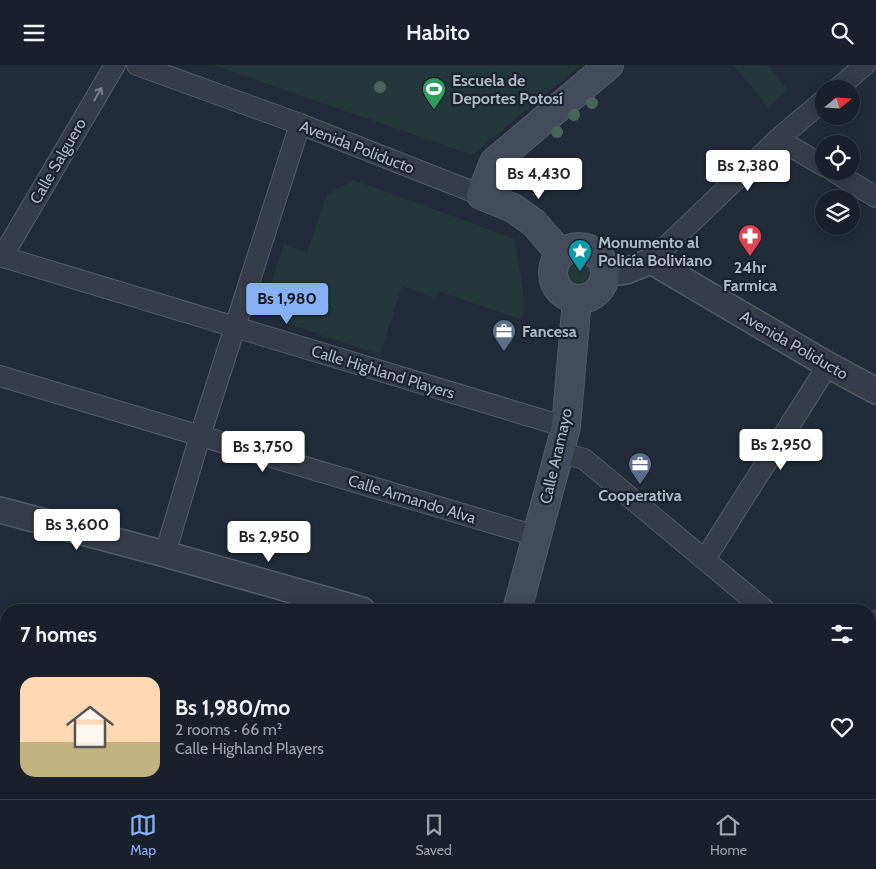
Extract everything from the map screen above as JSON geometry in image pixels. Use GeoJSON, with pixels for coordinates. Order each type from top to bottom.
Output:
{"type":"FeatureCollection","features":[{"type":"Feature","properties":{"kind":"main road"},"geometry":{"type":"LineString","coordinates":[[481,195],[494,162],[608,65]]}},
{"type":"Feature","properties":{"kind":"main road","name":"Avenida Poliducto"},"geometry":{"type":"LineString","coordinates":[[481,195],[513,208],[534,223],[561,254]]}},
{"type":"Feature","properties":{"kind":"main road"},"geometry":{"type":"LineString","coordinates":[[576,247],[592,250],[602,261],[605,274],[600,289],[594,295],[577,299],[569,297],[562,292],[556,285],[553,277],[556,261],[561,254],[568,249],[576,247]]}},
{"type":"Feature","properties":{"kind":"main road","name":"Calle Aramayo"},"geometry":{"type":"LineString","coordinates":[[519,604],[562,439],[577,299]]}},
{"type":"Feature","properties":{"kind":"street","name":"Calle Salguero"},"geometry":{"type":"LineString","coordinates":[[1,257],[115,65]]}},
{"type":"Feature","properties":{"kind":"street","name":"Avenida Poliducto"},"geometry":{"type":"LineString","coordinates":[[137,65],[300,124],[481,195]]}},
{"type":"Feature","properties":{"kind":"street"},"geometry":{"type":"LineString","coordinates":[[848,80],[865,65]]}},
{"type":"Feature","properties":{"kind":"street"},"geometry":{"type":"LineString","coordinates":[[605,274],[626,271],[651,261],[778,139],[815,108]]}},
{"type":"Feature","properties":{"kind":"street"},"geometry":{"type":"LineString","coordinates":[[165,554],[200,436],[300,124]]}},
{"type":"Feature","properties":{"kind":"street"},"geometry":{"type":"LineString","coordinates":[[778,139],[815,161]]}},
{"type":"Feature","properties":{"kind":"street"},"geometry":{"type":"LineString","coordinates":[[848,180],[876,197]]}},
{"type":"Feature","properties":{"kind":"street","name":"Calle Highland Players"},"geometry":{"type":"LineString","coordinates":[[1,257],[235,328],[562,439],[758,604]]}},
{"type":"Feature","properties":{"kind":"street","name":"Avenida Poliducto"},"geometry":{"type":"LineString","coordinates":[[651,261],[828,365],[876,391]]}},
{"type":"Feature","properties":{"kind":"street"},"geometry":{"type":"LineString","coordinates":[[705,559],[828,365]]}},
{"type":"Feature","properties":{"kind":"street","name":"Calle Armando Alva"},"geometry":{"type":"LineString","coordinates":[[0,376],[536,536]]}},
{"type":"Feature","properties":{"kind":"street"},"geometry":{"type":"LineString","coordinates":[[0,510],[341,604]]}},
{"type":"Feature","properties":{"kind":"shaded area","name":"Escuela de Deportes Potosí"},"geometry":{"type":"Polygon","coordinates":[[[213,65],[581,65],[472,155],[213,65]]]}},
{"type":"Feature","properties":{"kind":"shaded area"},"geometry":{"type":"Polygon","coordinates":[[[733,65],[767,65],[788,90],[768,107],[733,65]]]}},
{"type":"Feature","properties":{"kind":"shaded area"},"geometry":{"type":"Polygon","coordinates":[[[354,180],[515,239],[525,305],[522,320],[438,291],[436,298],[402,286],[380,355],[284,322],[269,289],[284,244],[307,252],[327,194],[354,180]]]}},
{"type":"Feature","properties":{"kind":"shaded area"},"geometry":{"type":"Polygon","coordinates":[[[579,256],[585,257],[590,261],[594,266],[594,278],[590,283],[585,287],[579,288],[573,287],[568,283],[564,278],[563,272],[564,266],[568,261],[573,257],[579,256]]]}},
{"type":"Feature","properties":{"kind":"place","name":"Escuela de Deportes Potosí"},"geometry":{"type":"Point","coordinates":[434,110]}},
{"type":"Feature","properties":{"kind":"place","name":"24hr Farmica"},"geometry":{"type":"Point","coordinates":[750,257]}},
{"type":"Feature","properties":{"kind":"place","name":"Monumento al Policía Boliviano"},"geometry":{"type":"Point","coordinates":[580,272]}},
{"type":"Feature","properties":{"kind":"place","name":"Fancesa"},"geometry":{"type":"Point","coordinates":[504,352]}},
{"type":"Feature","properties":{"kind":"place","name":"Cooperativa"},"geometry":{"type":"Point","coordinates":[640,485]}}]}
